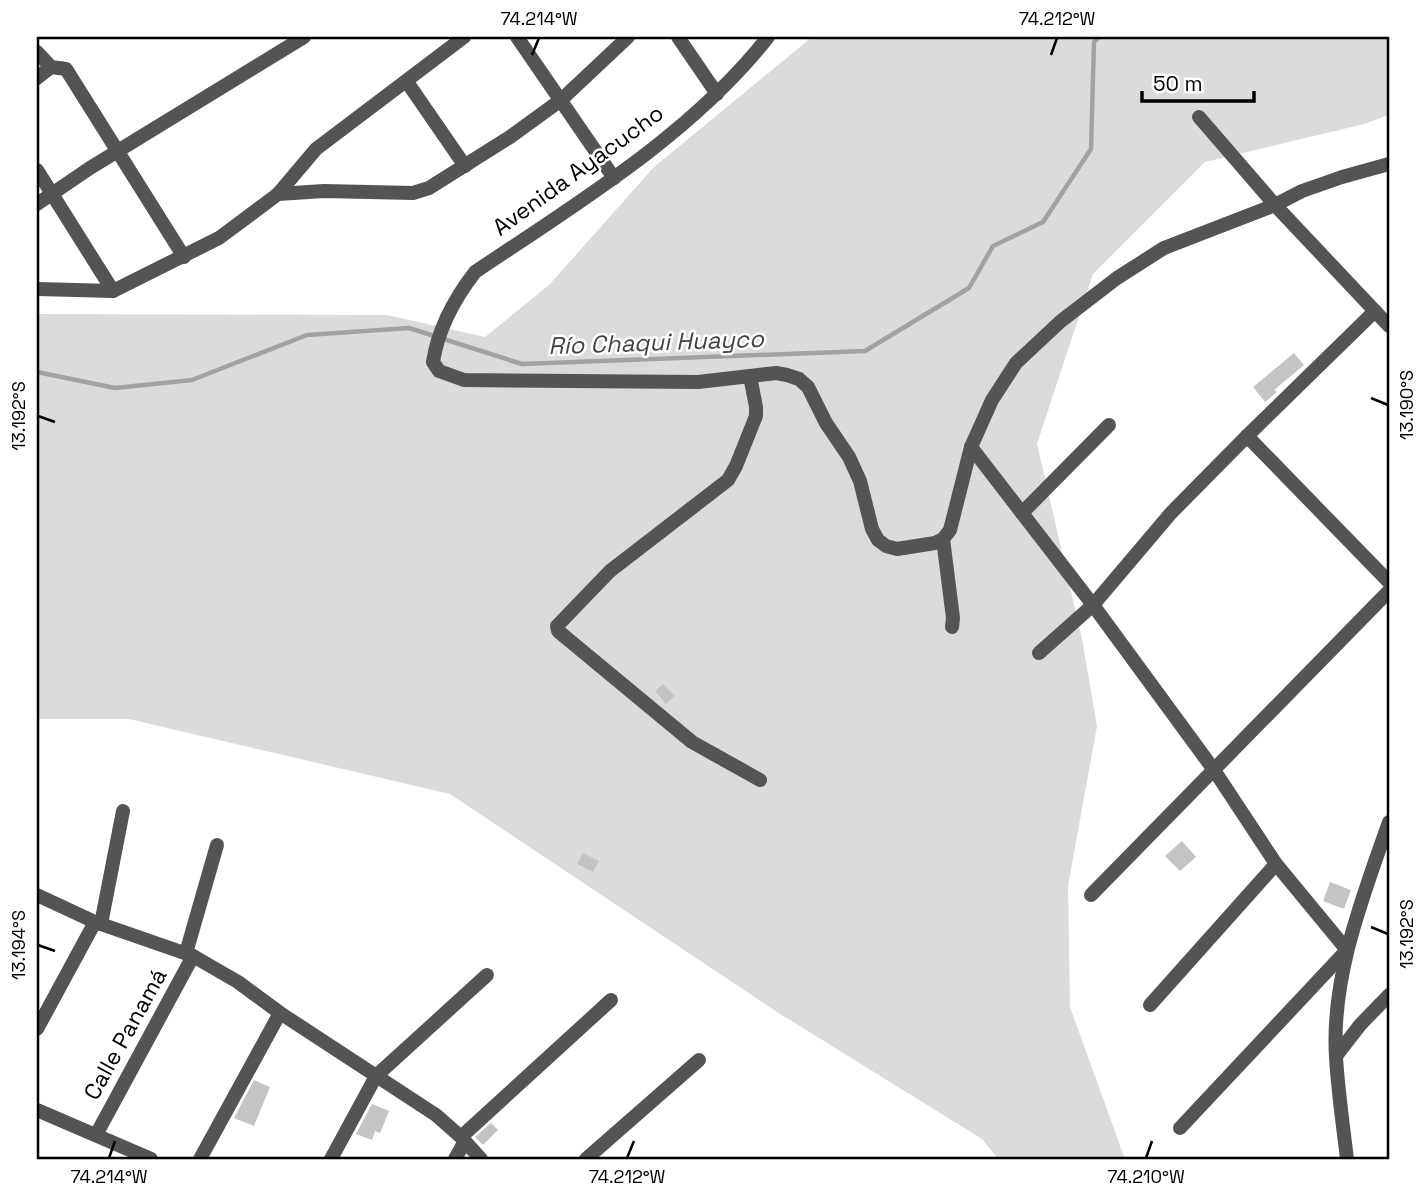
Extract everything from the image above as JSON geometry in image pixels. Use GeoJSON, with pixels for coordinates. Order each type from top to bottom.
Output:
{"type":"FeatureCollection","features":[{"type":"Feature","properties":{"kind":"street"},"geometry":{"type":"LineString","coordinates":[[37,204],[304,37]]}},
{"type":"Feature","properties":{"kind":"street"},"geometry":{"type":"LineString","coordinates":[[37,289],[113,291],[219,238],[278,194],[316,149],[464,37]]}},
{"type":"Feature","properties":{"kind":"street"},"geometry":{"type":"LineString","coordinates":[[517,37],[614,178]]}},
{"type":"Feature","properties":{"kind":"street"},"geometry":{"type":"LineString","coordinates":[[278,194],[324,191],[413,193],[429,188],[510,137],[561,100],[628,37]]}},
{"type":"Feature","properties":{"kind":"street"},"geometry":{"type":"LineString","coordinates":[[678,37],[717,94]]}},
{"type":"Feature","properties":{"kind":"street","name":"Avenida Ayacucho"},"geometry":{"type":"LineString","coordinates":[[750,376],[698,382],[464,380],[439,371],[433,362],[446,319],[458,294],[475,272],[614,178],[717,94],[768,37]]}},
{"type":"Feature","properties":{"kind":"street"},"geometry":{"type":"LineString","coordinates":[[37,52],[51,67],[66,69],[184,257]]}},
{"type":"Feature","properties":{"kind":"street"},"geometry":{"type":"LineString","coordinates":[[37,78],[51,67]]}},
{"type":"Feature","properties":{"kind":"street"},"geometry":{"type":"LineString","coordinates":[[407,82],[465,166]]}},
{"type":"Feature","properties":{"kind":"street"},"geometry":{"type":"LineString","coordinates":[[1040,653],[1093,605],[1171,513],[1247,436],[1384,317],[1275,205],[1199,117]]}},
{"type":"Feature","properties":{"kind":"street"},"geometry":{"type":"LineString","coordinates":[[760,780],[691,742],[558,631],[557,626],[610,571],[728,480],[754,425],[756,407],[750,376],[776,373],[787,375],[799,379],[808,387],[860,481],[872,529],[878,540],[897,549],[917,547],[943,539],[950,530],[955,514],[971,447],[992,400],[1016,363],[1061,321],[1117,278],[1164,248],[1275,205],[1302,191],[1389,164]]}},
{"type":"Feature","properties":{"kind":"street"},"geometry":{"type":"LineString","coordinates":[[37,170],[113,291]]}},
{"type":"Feature","properties":{"kind":"street"},"geometry":{"type":"LineString","coordinates":[[1022,513],[1109,425]]}},
{"type":"Feature","properties":{"kind":"street"},"geometry":{"type":"LineString","coordinates":[[1247,436],[1389,582]]}},
{"type":"Feature","properties":{"kind":"street"},"geometry":{"type":"LineString","coordinates":[[971,447],[1093,605],[1214,770],[1276,864],[1347,950]]}},
{"type":"Feature","properties":{"kind":"street"},"geometry":{"type":"LineString","coordinates":[[943,539],[952,627]]}},
{"type":"Feature","properties":{"kind":"street"},"geometry":{"type":"LineString","coordinates":[[1091,895],[1389,591]]}},
{"type":"Feature","properties":{"kind":"street"},"geometry":{"type":"LineString","coordinates":[[37,1029],[98,923],[123,811]]}},
{"type":"Feature","properties":{"kind":"street"},"geometry":{"type":"LineString","coordinates":[[1347,1159],[1336,1056],[1337,1019],[1347,950],[1389,822]]}},
{"type":"Feature","properties":{"kind":"street","name":"Calle Panamá"},"geometry":{"type":"LineString","coordinates":[[96,1135],[190,954],[217,845]]}},
{"type":"Feature","properties":{"kind":"street"},"geometry":{"type":"LineString","coordinates":[[1150,1004],[1276,864]]}},
{"type":"Feature","properties":{"kind":"street"},"geometry":{"type":"LineString","coordinates":[[37,895],[98,923],[190,954],[238,982],[280,1013],[436,1115],[481,1159]]}},
{"type":"Feature","properties":{"kind":"street"},"geometry":{"type":"LineString","coordinates":[[1180,1128],[1347,950]]}},
{"type":"Feature","properties":{"kind":"street"},"geometry":{"type":"LineString","coordinates":[[331,1159],[376,1076],[487,975]]}},
{"type":"Feature","properties":{"kind":"street"},"geometry":{"type":"LineString","coordinates":[[1336,1056],[1360,1025],[1389,995]]}},
{"type":"Feature","properties":{"kind":"street"},"geometry":{"type":"LineString","coordinates":[[455,1159],[463,1139],[611,1000]]}},
{"type":"Feature","properties":{"kind":"street"},"geometry":{"type":"LineString","coordinates":[[200,1159],[280,1013]]}},
{"type":"Feature","properties":{"kind":"street"},"geometry":{"type":"LineString","coordinates":[[586,1159],[699,1060]]}},
{"type":"Feature","properties":{"kind":"street"},"geometry":{"type":"LineString","coordinates":[[37,1110],[96,1135],[134,1156],[151,1159]]}},
{"type":"Feature","properties":{"kind":"shaded area"},"geometry":{"type":"Polygon","coordinates":[[[812,37],[1389,37],[1389,115],[1364,124],[1205,162],[1093,274],[1037,444],[1082,639],[1097,726],[1068,886],[1070,1007],[1125,1159],[998,1159],[982,1139],[777,1012],[450,794],[129,719],[37,719],[37,314],[387,315],[485,337],[549,285],[654,167],[812,37]]]}},
{"type":"Feature","properties":{"kind":"building"},"geometry":{"type":"Polygon","coordinates":[[[1294,353],[1304,365],[1274,390],[1277,392],[1265,402],[1253,387],[1294,353]]]}},
{"type":"Feature","properties":{"kind":"building"},"geometry":{"type":"Polygon","coordinates":[[[663,684],[675,696],[666,704],[655,691],[663,684]]]}},
{"type":"Feature","properties":{"kind":"building"},"geometry":{"type":"Polygon","coordinates":[[[1182,841],[1196,857],[1180,871],[1165,856],[1182,841]]]}},
{"type":"Feature","properties":{"kind":"building"},"geometry":{"type":"Polygon","coordinates":[[[583,853],[599,861],[593,872],[577,864],[583,853]]]}},
{"type":"Feature","properties":{"kind":"building"},"geometry":{"type":"Polygon","coordinates":[[[1330,882],[1351,890],[1344,909],[1323,901],[1330,882]]]}},
{"type":"Feature","properties":{"kind":"building"},"geometry":{"type":"Polygon","coordinates":[[[254,1080],[270,1087],[254,1126],[234,1118],[254,1080]]]}},
{"type":"Feature","properties":{"kind":"building"},"geometry":{"type":"Polygon","coordinates":[[[372,1104],[389,1111],[380,1133],[375,1131],[372,1140],[356,1134],[372,1104]]]}},
{"type":"Feature","properties":{"kind":"building"},"geometry":{"type":"Polygon","coordinates":[[[491,1123],[498,1130],[483,1145],[475,1137],[491,1123]]]}},
{"type":"Feature","properties":{"kind":"waterway","name":"Río Chaqui Huayco"},"geometry":{"type":"LineString","coordinates":[[37,372],[115,388],[192,380],[307,335],[409,328],[522,364],[865,351],[969,288],[993,246],[1043,222],[1091,149],[1094,42],[1099,37]]}}]}
